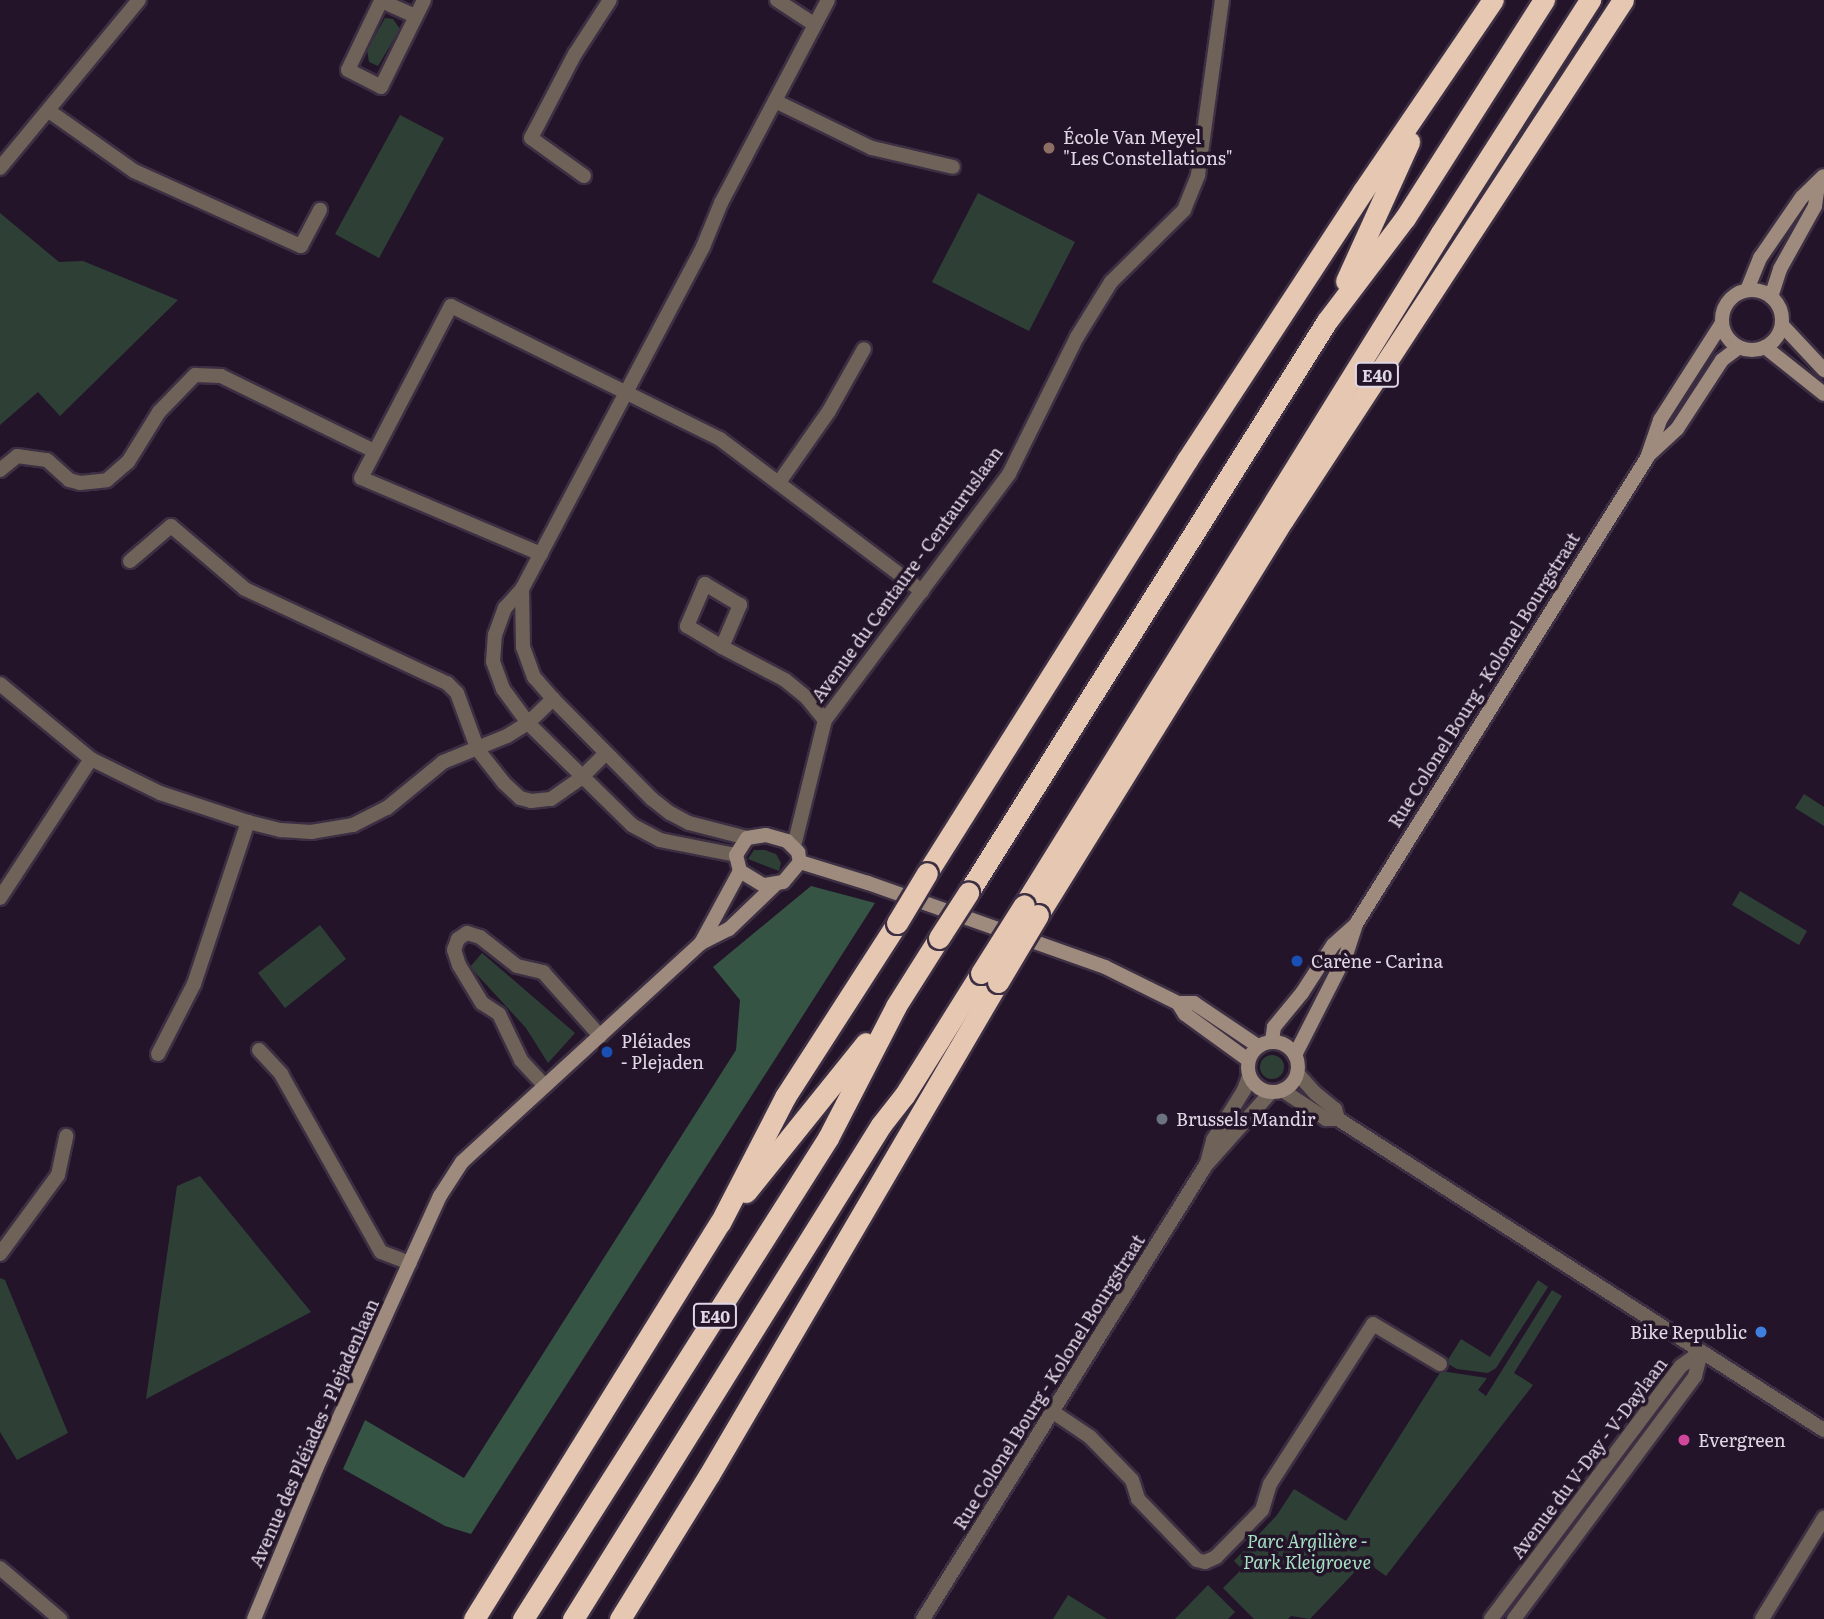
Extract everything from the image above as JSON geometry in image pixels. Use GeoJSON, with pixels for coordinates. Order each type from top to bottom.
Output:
{"type":"FeatureCollection","features":[{"type":"Feature","properties":{"kind":"highway","name":"E40"},"geometry":{"type":"LineString","coordinates":[[474,1619],[720,1223],[775,1114],[1187,460],[1363,191],[1431,96],[1493,0]]}},
{"type":"Feature","properties":{"kind":"highway","name":"E40"},"geometry":{"type":"LineString","coordinates":[[720,1223],[895,1006],[1327,321],[1405,218],[1544,0]]}},
{"type":"Feature","properties":{"kind":"highway","name":"E40"},"geometry":{"type":"LineString","coordinates":[[620,1619],[709,1475],[990,978],[1235,566],[1441,233],[1590,0]]}},
{"type":"Feature","properties":{"kind":"highway","name":"E40"},"geometry":{"type":"LineString","coordinates":[[1031,910],[1623,0]]}},
{"type":"Feature","properties":{"kind":"highway","name":"E40"},"geometry":{"type":"LineString","coordinates":[[1327,321],[1431,96]]}},
{"type":"Feature","properties":{"kind":"highway","name":"E40"},"geometry":{"type":"LineString","coordinates":[[1191,666],[1235,566]]}},
{"type":"Feature","properties":{"kind":"highway","name":"E40"},"geometry":{"type":"LineString","coordinates":[[573,1619],[881,1125],[990,978]]}},
{"type":"Feature","properties":{"kind":"highway","name":"E40"},"geometry":{"type":"LineString","coordinates":[[523,1619],[828,1138],[895,1006]]}},
{"type":"Feature","properties":{"kind":"street"},"geometry":{"type":"LineString","coordinates":[[0,168],[139,0]]}},
{"type":"Feature","properties":{"kind":"street"},"geometry":{"type":"LineString","coordinates":[[415,16],[381,1],[348,70],[381,87],[424,0]]}},
{"type":"Feature","properties":{"kind":"street"},"geometry":{"type":"LineString","coordinates":[[584,176],[531,138],[575,54],[610,0]]}},
{"type":"Feature","properties":{"kind":"street"},"geometry":{"type":"LineString","coordinates":[[778,0],[815,25]]}},
{"type":"Feature","properties":{"kind":"street"},"geometry":{"type":"LineString","coordinates":[[736,855],[660,840],[632,825],[528,723],[503,689],[493,662],[495,635],[505,608],[522,589],[541,554],[828,0]]}},
{"type":"Feature","properties":{"kind":"street","name":"Avenue du Centaure - Centauruslaan"},"geometry":{"type":"LineString","coordinates":[[794,846],[825,720],[1009,474],[1077,337],[1111,282],[1184,210],[1198,175],[1222,0]]}},
{"type":"Feature","properties":{"kind":"street"},"geometry":{"type":"LineString","coordinates":[[775,101],[872,148],[953,167]]}},
{"type":"Feature","properties":{"kind":"street"},"geometry":{"type":"LineString","coordinates":[[49,111],[134,171],[301,246],[320,210]]}},
{"type":"Feature","properties":{"kind":"street","name":"Rue Colonel Bourg - Kolonel Bourgstraat"},"geometry":{"type":"LineString","coordinates":[[1295,1055],[1346,955],[1356,924],[1647,458],[1660,420],[1722,323],[1727,304],[1732,297],[1747,290],[1760,258],[1802,197],[1821,181]]}},
{"type":"Feature","properties":{"kind":"street","name":"Rue Colonel Bourg - Kolonel Bourgstraat"},"geometry":{"type":"LineString","coordinates":[[1771,297],[1780,269],[1815,206],[1821,181]]}},
{"type":"Feature","properties":{"kind":"street"},"geometry":{"type":"LineString","coordinates":[[1722,323],[1727,337],[1739,346],[1752,349],[1765,346],[1776,338],[1782,325],[1782,314],[1771,297],[1756,290],[1747,290]]}},
{"type":"Feature","properties":{"kind":"street"},"geometry":{"type":"LineString","coordinates":[[541,554],[361,478],[451,306],[720,439],[780,481],[922,591]]}},
{"type":"Feature","properties":{"kind":"street"},"geometry":{"type":"LineString","coordinates":[[1782,325],[1824,370]]}},
{"type":"Feature","properties":{"kind":"street","name":"Rue Colonel Bourg - Kolonel Bourgstraat"},"geometry":{"type":"LineString","coordinates":[[1647,458],[1677,429],[1722,360],[1739,346]]}},
{"type":"Feature","properties":{"kind":"street"},"geometry":{"type":"LineString","coordinates":[[1765,346],[1824,394]]}},
{"type":"Feature","properties":{"kind":"street"},"geometry":{"type":"LineString","coordinates":[[780,481],[829,411],[864,349]]}},
{"type":"Feature","properties":{"kind":"street"},"geometry":{"type":"LineString","coordinates":[[0,470],[17,456],[47,460],[69,480],[80,483],[107,480],[128,462],[159,412],[195,375],[221,376],[374,451]]}},
{"type":"Feature","properties":{"kind":"street"},"geometry":{"type":"LineString","coordinates":[[130,561],[171,526],[244,589],[447,682],[457,693],[478,750],[503,783],[520,798],[531,801],[551,799],[582,777],[606,752]]}},
{"type":"Feature","properties":{"kind":"street"},"geometry":{"type":"LineString","coordinates":[[522,589],[523,647],[534,677],[652,799],[689,823],[747,838],[776,836],[794,846],[800,862]]}},
{"type":"Feature","properties":{"kind":"street"},"geometry":{"type":"LineString","coordinates":[[722,647],[785,681],[807,698],[825,720]]}},
{"type":"Feature","properties":{"kind":"street"},"geometry":{"type":"LineString","coordinates":[[0,684],[91,759],[160,793],[248,822],[311,832],[353,825],[387,807],[443,762],[478,750],[528,723],[553,699]]}},
{"type":"Feature","properties":{"kind":"street"},"geometry":{"type":"LineString","coordinates":[[0,898],[91,759]]}},
{"type":"Feature","properties":{"kind":"street"},"geometry":{"type":"LineString","coordinates":[[158,1054],[194,984],[248,822]]}},
{"type":"Feature","properties":{"kind":"street"},"geometry":{"type":"LineString","coordinates":[[747,838],[736,855],[740,871],[763,886],[788,878],[800,862]]}},
{"type":"Feature","properties":{"kind":"street"},"geometry":{"type":"LineString","coordinates":[[800,862],[868,883],[1105,967],[1178,1003],[1194,1003],[1265,1044],[1285,1044],[1295,1055],[1297,1073],[1315,1093],[1335,1109],[1338,1119]]}},
{"type":"Feature","properties":{"kind":"street","name":"Avenue des Pléiades - Plejadenlaan"},"geometry":{"type":"LineString","coordinates":[[701,943],[740,871]]}},
{"type":"Feature","properties":{"kind":"street","name":"Avenue des Pléiades - Plejadenlaan"},"geometry":{"type":"LineString","coordinates":[[254,1619],[316,1469],[440,1196],[462,1162],[701,943],[729,929],[776,884]]}},
{"type":"Feature","properties":{"kind":"street","name":"Rue Colonel Bourg - Kolonel Bourgstraat"},"geometry":{"type":"LineString","coordinates":[[1248,1060],[1265,1044],[1274,1027],[1302,993],[1333,945],[1356,924]]}},
{"type":"Feature","properties":{"kind":"street"},"geometry":{"type":"LineString","coordinates":[[545,1086],[521,1060],[499,1014],[482,1003],[454,950],[458,939],[467,933],[480,937],[517,966],[543,972],[600,1036]]}},
{"type":"Feature","properties":{"kind":"street"},"geometry":{"type":"LineString","coordinates":[[1178,1003],[1185,1014],[1248,1060],[1249,1076],[1258,1087],[1277,1091],[1326,1119],[1338,1119],[1824,1430]]}},
{"type":"Feature","properties":{"kind":"street"},"geometry":{"type":"LineString","coordinates":[[259,1050],[281,1074],[381,1251],[410,1263]]}},
{"type":"Feature","properties":{"kind":"street","name":"Rue Colonel Bourg - Kolonel Bourgstraat"},"geometry":{"type":"LineString","coordinates":[[923,1619],[1206,1165],[1297,1073]]}},
{"type":"Feature","properties":{"kind":"street","name":"Rue Colonel Bourg - Kolonel Bourgstraat"},"geometry":{"type":"LineString","coordinates":[[1206,1165],[1213,1140],[1244,1090],[1249,1076]]}},
{"type":"Feature","properties":{"kind":"street"},"geometry":{"type":"LineString","coordinates":[[0,1254],[58,1175],[66,1136]]}},
{"type":"Feature","properties":{"kind":"street"},"geometry":{"type":"LineString","coordinates":[[1052,1412],[1090,1437],[1132,1480],[1138,1499],[1197,1560],[1205,1562],[1216,1557],[1262,1510],[1270,1484],[1373,1324],[1440,1364]]}},
{"type":"Feature","properties":{"kind":"street","name":"Avenue du V-Day - V-Daylaan"},"geometry":{"type":"LineString","coordinates":[[1491,1619],[1681,1366],[1701,1352]]}},
{"type":"Feature","properties":{"kind":"street","name":"Avenue du V-Day - V-Daylaan"},"geometry":{"type":"LineString","coordinates":[[1514,1619],[1696,1376],[1701,1352]]}},
{"type":"Feature","properties":{"kind":"street"},"geometry":{"type":"LineString","coordinates":[[1762,1619],[1824,1518]]}},
{"type":"Feature","properties":{"kind":"street"},"geometry":{"type":"LineString","coordinates":[[0,1568],[60,1619]]}},
{"type":"Feature","properties":{"kind":"green space"},"geometry":{"type":"Polygon","coordinates":[[[385,18],[393,19],[400,29],[378,66],[369,62],[367,50],[385,18]]]}},
{"type":"Feature","properties":{"kind":"green space"},"geometry":{"type":"Polygon","coordinates":[[[400,115],[444,138],[379,258],[335,234],[400,115]]]}},
{"type":"Feature","properties":{"kind":"green space"},"geometry":{"type":"Polygon","coordinates":[[[978,193],[1075,242],[1029,331],[932,282],[978,193]]]}},
{"type":"Feature","properties":{"kind":"green space"},"geometry":{"type":"Polygon","coordinates":[[[0,213],[59,262],[83,261],[178,300],[60,416],[38,392],[0,425],[0,213]]]}},
{"type":"Feature","properties":{"kind":"green space"},"geometry":{"type":"Polygon","coordinates":[[[1804,794],[1824,807],[1824,826],[1795,808],[1804,794]]]}},
{"type":"Feature","properties":{"kind":"green space"},"geometry":{"type":"Polygon","coordinates":[[[754,850],[776,854],[781,863],[779,871],[748,859],[754,850]]]}},
{"type":"Feature","properties":{"kind":"green space"},"geometry":{"type":"Polygon","coordinates":[[[811,886],[875,903],[471,1534],[445,1526],[343,1469],[365,1420],[464,1478],[736,1050],[740,1000],[713,967],[811,886]]]}},
{"type":"Feature","properties":{"kind":"green space"},"geometry":{"type":"Polygon","coordinates":[[[1740,891],[1807,931],[1799,945],[1732,905],[1740,891]]]}},
{"type":"Feature","properties":{"kind":"green space"},"geometry":{"type":"Polygon","coordinates":[[[320,925],[346,959],[285,1008],[258,973],[320,925]]]}},
{"type":"Feature","properties":{"kind":"green space"},"geometry":{"type":"Polygon","coordinates":[[[482,953],[575,1033],[548,1063],[526,1028],[470,967],[482,953]]]}},
{"type":"Feature","properties":{"kind":"green space"},"geometry":{"type":"Polygon","coordinates":[[[1272,1055],[1280,1059],[1284,1067],[1280,1075],[1272,1079],[1264,1075],[1260,1067],[1264,1059],[1272,1055]]]}},
{"type":"Feature","properties":{"kind":"green space"},"geometry":{"type":"Polygon","coordinates":[[[200,1176],[311,1312],[146,1399],[177,1186],[200,1176]]]}},
{"type":"Feature","properties":{"kind":"green space"},"geometry":{"type":"Polygon","coordinates":[[[0,1278],[5,1280],[68,1433],[17,1460],[0,1432],[0,1278]]]}},
{"type":"Feature","properties":{"kind":"green space"},"geometry":{"type":"Polygon","coordinates":[[[1538,1280],[1548,1287],[1496,1368],[1488,1373],[1457,1369],[1446,1363],[1461,1339],[1490,1357],[1538,1280]]]}},
{"type":"Feature","properties":{"kind":"green space","name":"Parc Argilière - Park Kleigroeve"},"geometry":{"type":"Polygon","coordinates":[[[1552,1290],[1562,1296],[1514,1373],[1533,1385],[1386,1576],[1365,1561],[1310,1619],[1291,1616],[1288,1619],[1254,1619],[1223,1588],[1242,1569],[1234,1561],[1277,1515],[1294,1489],[1346,1521],[1441,1371],[1487,1378],[1478,1390],[1486,1396],[1552,1290]]]}},
{"type":"Feature","properties":{"kind":"green space"},"geometry":{"type":"Polygon","coordinates":[[[1208,1585],[1235,1612],[1228,1619],[1175,1619],[1208,1585]]]}},
{"type":"Feature","properties":{"kind":"green space"},"geometry":{"type":"Polygon","coordinates":[[[1068,1595],[1107,1619],[1053,1619],[1068,1595]]]}},
{"type":"Feature","properties":{"kind":"place","name":"École Van Meyel \"Les Constellations\""},"geometry":{"type":"Point","coordinates":[1049,148]}},
{"type":"Feature","properties":{"kind":"place","name":"Carène - Carina"},"geometry":{"type":"Point","coordinates":[1297,961]}},
{"type":"Feature","properties":{"kind":"place","name":"Pléiades - Plejaden"},"geometry":{"type":"Point","coordinates":[607,1052]}},
{"type":"Feature","properties":{"kind":"place","name":"Brussels Mandir"},"geometry":{"type":"Point","coordinates":[1162,1119]}},
{"type":"Feature","properties":{"kind":"place","name":"Bike Republic"},"geometry":{"type":"Point","coordinates":[1761,1332]}},
{"type":"Feature","properties":{"kind":"place","name":"Evergreen"},"geometry":{"type":"Point","coordinates":[1684,1440]}}]}
